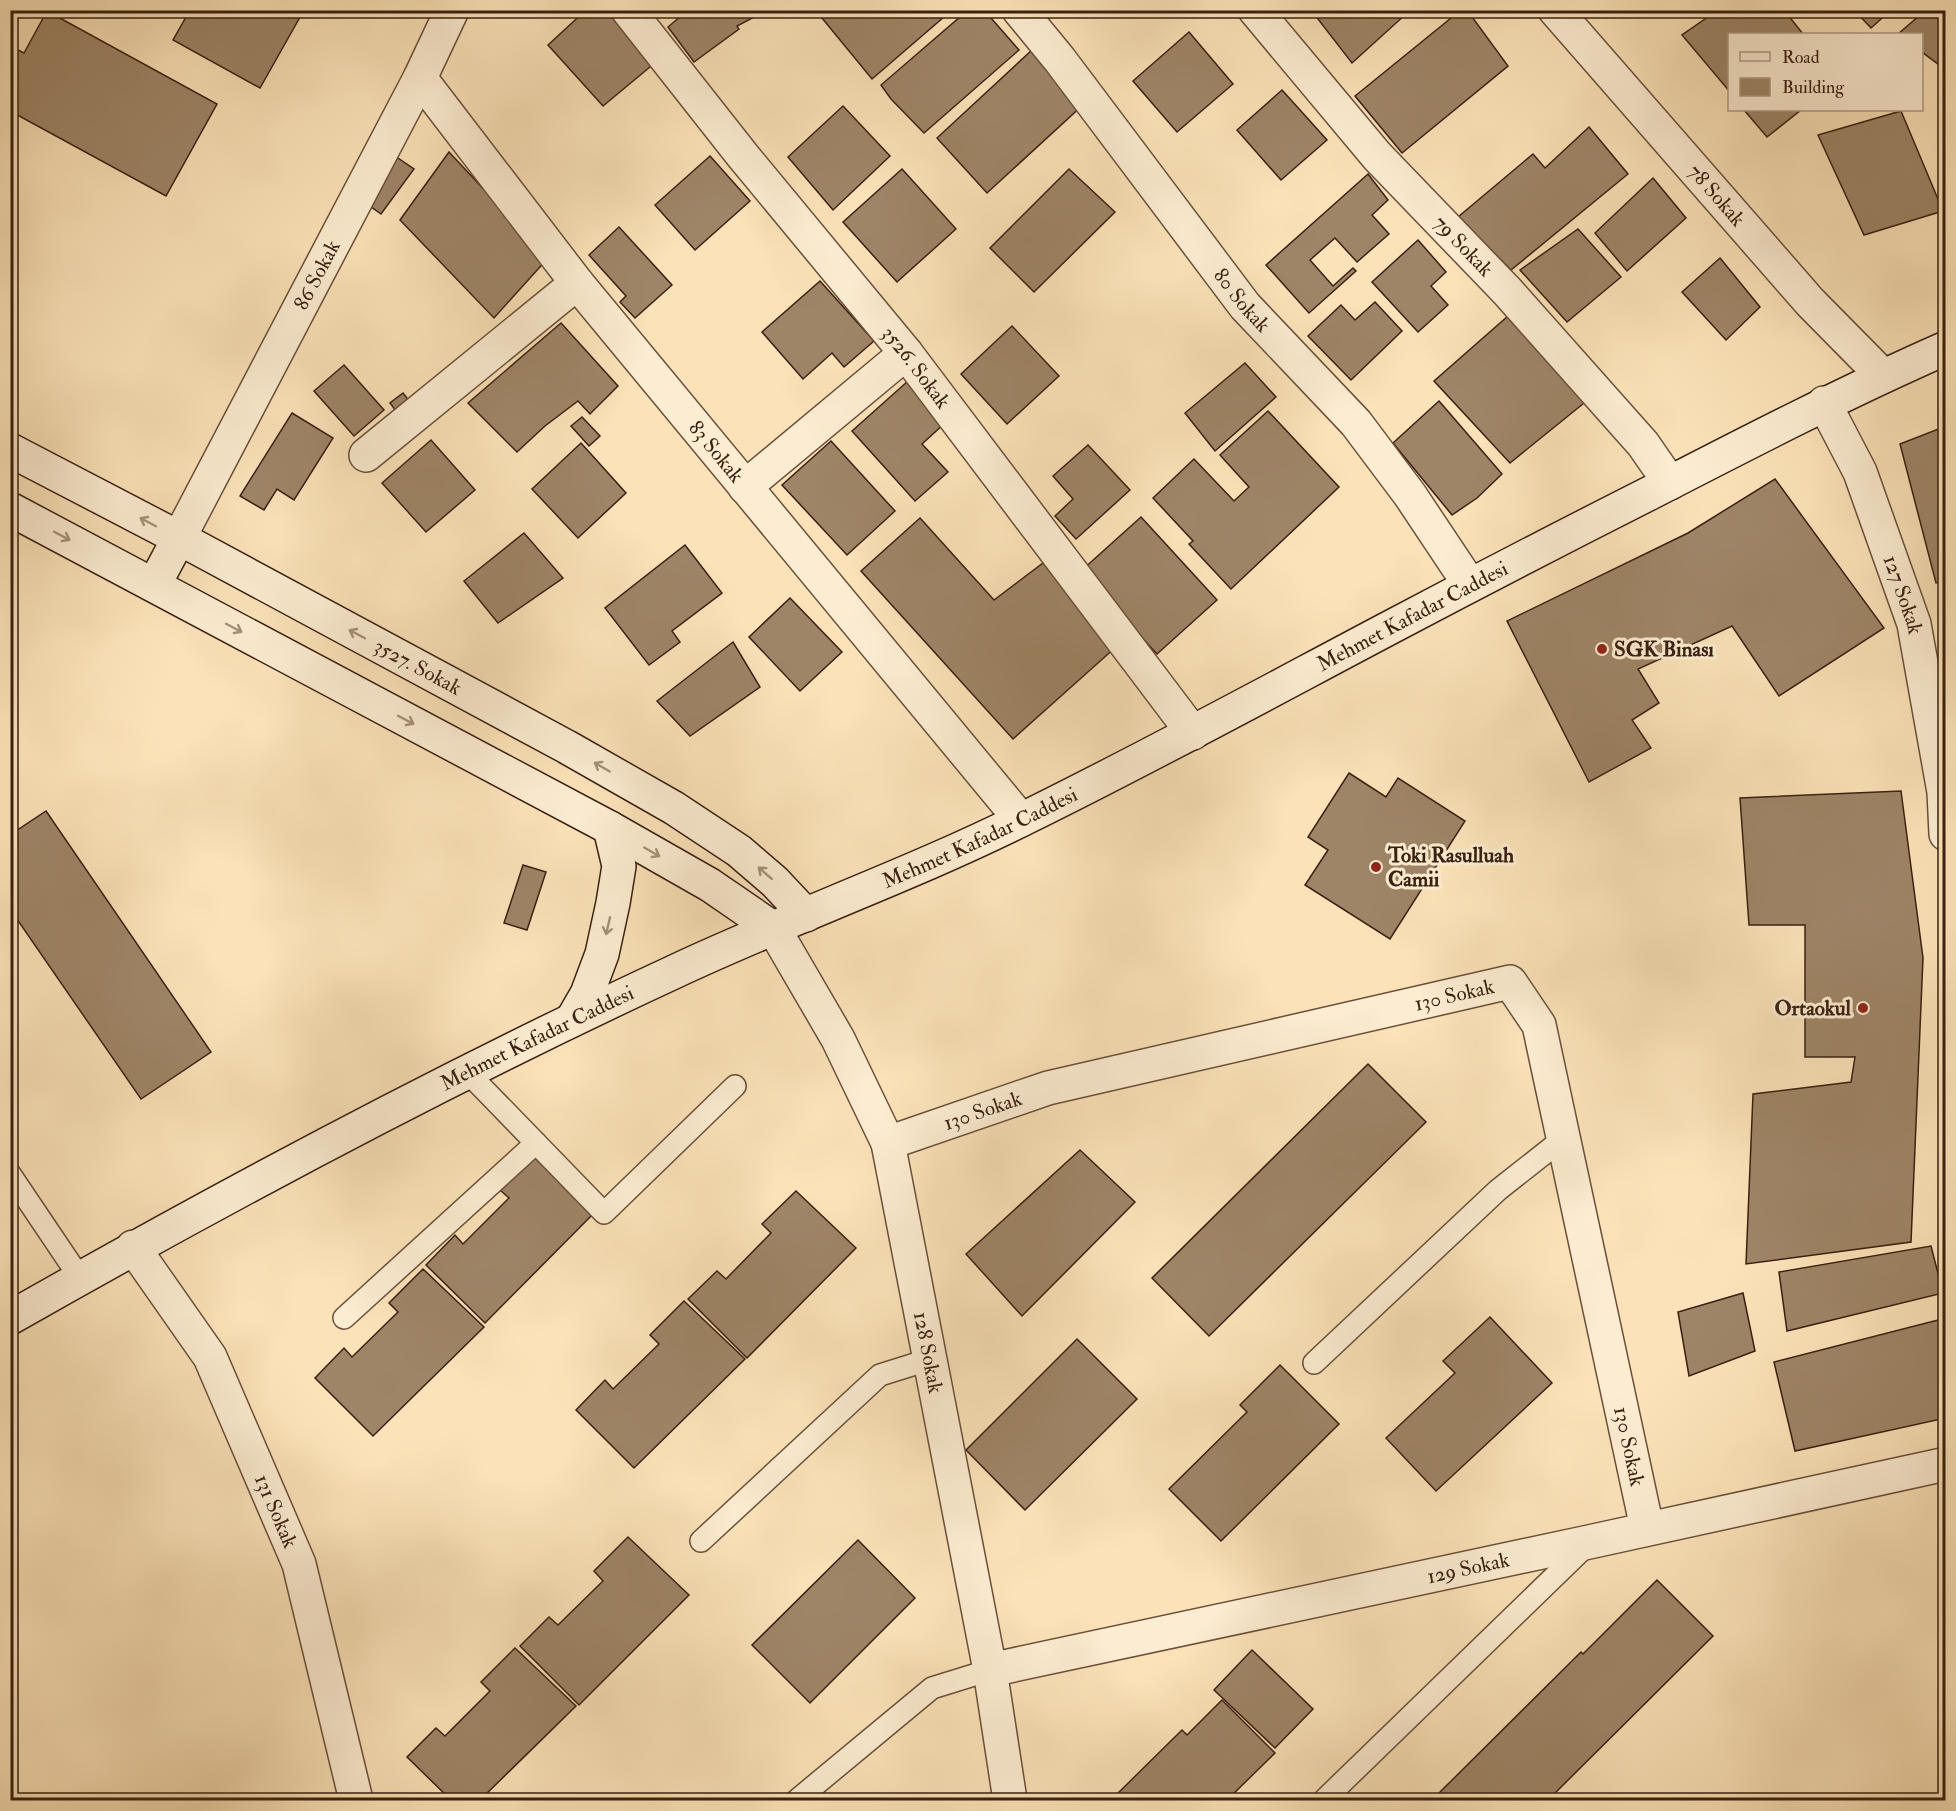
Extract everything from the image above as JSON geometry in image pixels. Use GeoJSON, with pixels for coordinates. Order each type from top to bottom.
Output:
{"type":"FeatureCollection","features":[{"type":"Feature","properties":{"kind":"street","name":"86 Sokak"},"geometry":{"type":"LineString","coordinates":[[154,585],[420,78],[452,10]]}},
{"type":"Feature","properties":{"kind":"street","name":"3526. Sokak"},"geometry":{"type":"LineString","coordinates":[[628,10],[743,156],[906,353],[1193,733]]}},
{"type":"Feature","properties":{"kind":"street","name":"80 Sokak"},"geometry":{"type":"LineString","coordinates":[[1018,10],[1059,60],[1245,306],[1356,423],[1410,495],[1470,585]]}},
{"type":"Feature","properties":{"kind":"street","name":"79 Sokak"},"geometry":{"type":"LineString","coordinates":[[1255,10],[1377,156],[1507,291],[1635,435],[1670,483]]}},
{"type":"Feature","properties":{"kind":"street","name":"78 Sokak"},"geometry":{"type":"LineString","coordinates":[[1555,10],[1810,302],[1883,376]]}},
{"type":"Feature","properties":{"kind":"street","name":"83 Sokak"},"geometry":{"type":"LineString","coordinates":[[420,78],[577,283],[1021,820]]}},
{"type":"Feature","properties":{"kind":"street"},"geometry":{"type":"LineString","coordinates":[[366,455],[577,283]]}},
{"type":"Feature","properties":{"kind":"street","name":"Mehmet Kafadar Caddesi"},"geometry":{"type":"LineString","coordinates":[[10,1318],[303,1156],[572,1020],[682,968],[950,853],[1021,820],[1193,733],[1470,585],[1824,403],[1946,348]]}},
{"type":"Feature","properties":{"kind":"street"},"geometry":{"type":"LineString","coordinates":[[745,487],[906,353]]}},
{"type":"Feature","properties":{"kind":"street","name":"127 Sokak"},"geometry":{"type":"LineString","coordinates":[[1824,403],[1860,472],[1914,624],[1945,792],[1946,834]]}},
{"type":"Feature","properties":{"kind":"street","name":"3527. Sokak"},"geometry":{"type":"LineString","coordinates":[[10,450],[179,538],[567,747],[674,808],[740,852],[775,882],[806,915]]}},
{"type":"Feature","properties":{"kind":"street"},"geometry":{"type":"LineString","coordinates":[[10,508],[610,828],[710,885],[774,929]]}},
{"type":"Feature","properties":{"kind":"street"},"geometry":{"type":"LineString","coordinates":[[572,1020],[587,994],[602,954],[614,903],[619,866],[610,828]]}},
{"type":"Feature","properties":{"kind":"street","name":"128 Sokak"},"geometry":{"type":"LineString","coordinates":[[774,929],[838,1039],[888,1143],[990,1670],[1010,1800]]}},
{"type":"Feature","properties":{"kind":"street","name":"130 Sokak"},"geometry":{"type":"LineString","coordinates":[[888,1143],[1048,1088],[1510,982],[1539,1025],[1647,1528]]}},
{"type":"Feature","properties":{"kind":"street","name":"131 Sokak"},"geometry":{"type":"LineString","coordinates":[[133,1248],[210,1357],[298,1564],[356,1800]]}},
{"type":"Feature","properties":{"kind":"street","name":"129 Sokak"},"geometry":{"type":"LineString","coordinates":[[990,1670],[1946,1464]]}},
{"type":"Feature","properties":{"kind":"lane"},"geometry":{"type":"LineString","coordinates":[[468,1073],[604,1213],[735,1086]]}},
{"type":"Feature","properties":{"kind":"lane"},"geometry":{"type":"LineString","coordinates":[[1314,1363],[1498,1190],[1564,1138]]}},
{"type":"Feature","properties":{"kind":"lane"},"geometry":{"type":"LineString","coordinates":[[344,1318],[536,1143]]}},
{"type":"Feature","properties":{"kind":"lane"},"geometry":{"type":"LineString","coordinates":[[10,1174],[80,1278]]}},
{"type":"Feature","properties":{"kind":"lane"},"geometry":{"type":"LineString","coordinates":[[701,1541],[880,1375],[931,1359]]}},
{"type":"Feature","properties":{"kind":"lane"},"geometry":{"type":"LineString","coordinates":[[1324,1800],[1589,1542]]}},
{"type":"Feature","properties":{"kind":"lane"},"geometry":{"type":"LineString","coordinates":[[797,1800],[932,1688],[990,1670]]}},
{"type":"Feature","properties":{"kind":"building"},"geometry":{"type":"Polygon","coordinates":[[[190,10],[304,10],[260,88],[173,40],[190,10]]]}},
{"type":"Feature","properties":{"kind":"building"},"geometry":{"type":"Polygon","coordinates":[[[586,10],[610,10],[656,62],[603,106],[548,45],[586,10]]]}},
{"type":"Feature","properties":{"kind":"building"},"geometry":{"type":"Polygon","coordinates":[[[688,10],[757,10],[760,14],[737,26],[739,29],[694,62],[668,27],[688,10]]]}},
{"type":"Feature","properties":{"kind":"building"},"geometry":{"type":"Polygon","coordinates":[[[831,10],[952,10],[872,79],[822,18],[831,10]]]}},
{"type":"Feature","properties":{"kind":"building"},"geometry":{"type":"Polygon","coordinates":[[[968,10],[984,10],[1019,50],[924,133],[891,99],[881,85],[968,10]]]}},
{"type":"Feature","properties":{"kind":"building"},"geometry":{"type":"Polygon","coordinates":[[[1311,10],[1403,10],[1406,14],[1352,63],[1311,10]]]}},
{"type":"Feature","properties":{"kind":"building"},"geometry":{"type":"Polygon","coordinates":[[[1461,10],[1467,10],[1508,66],[1402,153],[1355,96],[1461,10]]]}},
{"type":"Feature","properties":{"kind":"building"},"geometry":{"type":"Polygon","coordinates":[[[1718,10],[1784,10],[1802,33],[1728,33],[1728,90],[1682,35],[1718,10]]]}},
{"type":"Feature","properties":{"kind":"building"},"geometry":{"type":"Polygon","coordinates":[[[1854,10],[1891,10],[1871,28],[1854,10]]]}},
{"type":"Feature","properties":{"kind":"building"},"geometry":{"type":"Polygon","coordinates":[[[1926,10],[1946,10],[1946,65],[1942,67],[1923,53],[1923,33],[1899,33],[1926,10]]]}},
{"type":"Feature","properties":{"kind":"building"},"geometry":{"type":"Polygon","coordinates":[[[47,11],[217,104],[166,196],[10,111],[10,46],[24,53],[47,11]]]}},
{"type":"Feature","properties":{"kind":"building"},"geometry":{"type":"Polygon","coordinates":[[[1189,32],[1233,84],[1177,132],[1133,81],[1189,32]]]}},
{"type":"Feature","properties":{"kind":"building"},"geometry":{"type":"Polygon","coordinates":[[[1033,49],[1084,104],[987,193],[937,138],[1033,49]]]}},
{"type":"Feature","properties":{"kind":"building"},"geometry":{"type":"Polygon","coordinates":[[[1282,90],[1327,140],[1281,180],[1237,130],[1282,90]]]}},
{"type":"Feature","properties":{"kind":"building"},"geometry":{"type":"Polygon","coordinates":[[[843,106],[890,156],[833,210],[788,157],[843,106]]]}},
{"type":"Feature","properties":{"kind":"building"},"geometry":{"type":"Polygon","coordinates":[[[1745,111],[1800,111],[1767,137],[1745,111]]]}},
{"type":"Feature","properties":{"kind":"building"},"geometry":{"type":"Polygon","coordinates":[[[1901,111],[1943,211],[1864,235],[1818,135],[1901,111]]]}},
{"type":"Feature","properties":{"kind":"building"},"geometry":{"type":"Polygon","coordinates":[[[1589,127],[1628,174],[1511,270],[1458,217],[1533,154],[1545,168],[1589,127]]]}},
{"type":"Feature","properties":{"kind":"building"},"geometry":{"type":"Polygon","coordinates":[[[449,152],[548,258],[494,318],[400,220],[449,152]]]}},
{"type":"Feature","properties":{"kind":"building"},"geometry":{"type":"Polygon","coordinates":[[[395,156],[414,169],[381,214],[363,201],[395,156]]]}},
{"type":"Feature","properties":{"kind":"building"},"geometry":{"type":"Polygon","coordinates":[[[710,156],[750,201],[695,250],[655,205],[710,156]]]}},
{"type":"Feature","properties":{"kind":"building"},"geometry":{"type":"Polygon","coordinates":[[[902,169],[956,229],[897,282],[843,222],[902,169]]]}},
{"type":"Feature","properties":{"kind":"building"},"geometry":{"type":"Polygon","coordinates":[[[1069,169],[1115,212],[1034,292],[990,248],[1069,169]]]}},
{"type":"Feature","properties":{"kind":"building"},"geometry":{"type":"Polygon","coordinates":[[[1368,174],[1388,200],[1372,215],[1389,234],[1357,262],[1335,238],[1310,260],[1333,286],[1353,268],[1356,271],[1309,313],[1266,265],[1368,174]]]}},
{"type":"Feature","properties":{"kind":"building"},"geometry":{"type":"Polygon","coordinates":[[[1653,178],[1686,218],[1627,271],[1595,233],[1653,178]]]}},
{"type":"Feature","properties":{"kind":"building"},"geometry":{"type":"Polygon","coordinates":[[[619,227],[672,285],[635,318],[620,302],[626,296],[589,255],[619,227]]]}},
{"type":"Feature","properties":{"kind":"building"},"geometry":{"type":"Polygon","coordinates":[[[1578,229],[1621,277],[1567,322],[1520,270],[1578,229]]]}},
{"type":"Feature","properties":{"kind":"building"},"geometry":{"type":"Polygon","coordinates":[[[1418,240],[1446,272],[1431,286],[1448,305],[1418,332],[1372,282],[1418,240]]]}},
{"type":"Feature","properties":{"kind":"building"},"geometry":{"type":"Polygon","coordinates":[[[1720,258],[1760,307],[1726,340],[1682,292],[1720,258]]]}},
{"type":"Feature","properties":{"kind":"building"},"geometry":{"type":"Polygon","coordinates":[[[820,281],[874,341],[844,367],[832,353],[803,379],[762,332],[820,281]]]}},
{"type":"Feature","properties":{"kind":"building"},"geometry":{"type":"Polygon","coordinates":[[[1375,302],[1402,331],[1351,380],[1308,336],[1341,305],[1355,320],[1375,302]]]}},
{"type":"Feature","properties":{"kind":"building"},"geometry":{"type":"Polygon","coordinates":[[[1508,316],[1589,399],[1510,463],[1434,381],[1508,316]]]}},
{"type":"Feature","properties":{"kind":"building"},"geometry":{"type":"Polygon","coordinates":[[[561,323],[618,386],[590,414],[578,401],[545,426],[517,452],[468,403],[561,323]]]}},
{"type":"Feature","properties":{"kind":"building"},"geometry":{"type":"Polygon","coordinates":[[[1012,326],[1059,376],[1007,424],[961,374],[1012,326]]]}},
{"type":"Feature","properties":{"kind":"building"},"geometry":{"type":"Polygon","coordinates":[[[1245,363],[1276,397],[1215,451],[1185,413],[1245,363]]]}},
{"type":"Feature","properties":{"kind":"building"},"geometry":{"type":"Polygon","coordinates":[[[344,365],[384,410],[354,436],[314,391],[344,365]]]}},
{"type":"Feature","properties":{"kind":"building"},"geometry":{"type":"Polygon","coordinates":[[[908,381],[945,423],[922,444],[948,472],[915,501],[852,431],[908,381]]]}},
{"type":"Feature","properties":{"kind":"building"},"geometry":{"type":"Polygon","coordinates":[[[403,393],[418,412],[404,422],[390,403],[403,393]]]}},
{"type":"Feature","properties":{"kind":"building"},"geometry":{"type":"Polygon","coordinates":[[[1439,401],[1502,474],[1477,498],[1452,515],[1393,443],[1439,401]]]}},
{"type":"Feature","properties":{"kind":"building"},"geometry":{"type":"Polygon","coordinates":[[[1268,411],[1339,487],[1231,589],[1189,544],[1193,541],[1153,498],[1194,459],[1234,501],[1249,487],[1220,455],[1268,411]]]}},
{"type":"Feature","properties":{"kind":"building"},"geometry":{"type":"Polygon","coordinates":[[[292,413],[333,438],[294,500],[277,489],[264,510],[240,496],[292,413]]]}},
{"type":"Feature","properties":{"kind":"building"},"geometry":{"type":"Polygon","coordinates":[[[582,417],[600,436],[589,446],[571,426],[582,417]]]}},
{"type":"Feature","properties":{"kind":"building"},"geometry":{"type":"Polygon","coordinates":[[[1946,426],[1946,581],[1936,583],[1900,444],[1946,426]]]}},
{"type":"Feature","properties":{"kind":"building"},"geometry":{"type":"Polygon","coordinates":[[[431,440],[475,490],[426,532],[382,483],[431,440]]]}},
{"type":"Feature","properties":{"kind":"building"},"geometry":{"type":"Polygon","coordinates":[[[831,441],[895,511],[847,555],[782,485],[831,441]]]}},
{"type":"Feature","properties":{"kind":"building"},"geometry":{"type":"Polygon","coordinates":[[[581,443],[626,493],[578,538],[532,489],[581,443]]]}},
{"type":"Feature","properties":{"kind":"building"},"geometry":{"type":"Polygon","coordinates":[[[1088,445],[1130,490],[1076,539],[1055,516],[1073,499],[1053,476],[1088,445]]]}},
{"type":"Feature","properties":{"kind":"building","name":"SGK Binası"},"geometry":{"type":"Polygon","coordinates":[[[1775,479],[1884,628],[1779,696],[1732,626],[1638,669],[1659,703],[1632,720],[1651,748],[1589,782],[1507,621],[1688,533],[1775,479]]]}},
{"type":"Feature","properties":{"kind":"building"},"geometry":{"type":"Polygon","coordinates":[[[1141,517],[1217,600],[1157,654],[1081,571],[1141,517]]]}},
{"type":"Feature","properties":{"kind":"building"},"geometry":{"type":"Polygon","coordinates":[[[920,518],[994,600],[1043,563],[1117,646],[1013,739],[861,571],[920,518]]]}},
{"type":"Feature","properties":{"kind":"building"},"geometry":{"type":"Polygon","coordinates":[[[524,533],[563,578],[498,623],[464,581],[524,533]]]}},
{"type":"Feature","properties":{"kind":"building"},"geometry":{"type":"Polygon","coordinates":[[[685,545],[722,593],[672,631],[680,642],[649,665],[605,608],[685,545]]]}},
{"type":"Feature","properties":{"kind":"building"},"geometry":{"type":"Polygon","coordinates":[[[790,598],[842,652],[800,691],[749,637],[790,598]]]}},
{"type":"Feature","properties":{"kind":"building"},"geometry":{"type":"Polygon","coordinates":[[[733,642],[760,687],[690,736],[657,701],[733,642]]]}},
{"type":"Feature","properties":{"kind":"building","name":"Toki Rasulluah Camii"},"geometry":{"type":"Polygon","coordinates":[[[1349,773],[1386,797],[1398,778],[1465,821],[1390,939],[1305,885],[1328,850],[1308,837],[1349,773]]]}},
{"type":"Feature","properties":{"kind":"building","name":"Ortaokul"},"geometry":{"type":"Polygon","coordinates":[[[1901,791],[1923,958],[1911,1242],[1746,1264],[1753,1094],[1851,1082],[1855,1057],[1805,1057],[1805,925],[1749,925],[1740,798],[1901,791]]]}},
{"type":"Feature","properties":{"kind":"building"},"geometry":{"type":"Polygon","coordinates":[[[46,811],[211,1052],[141,1099],[10,909],[10,835],[46,811]]]}},
{"type":"Feature","properties":{"kind":"building"},"geometry":{"type":"Polygon","coordinates":[[[523,865],[546,872],[527,930],[504,923],[523,865]]]}},
{"type":"Feature","properties":{"kind":"building"},"geometry":{"type":"Polygon","coordinates":[[[1368,1064],[1426,1122],[1209,1336],[1152,1278],[1368,1064]]]}},
{"type":"Feature","properties":{"kind":"building"},"geometry":{"type":"Polygon","coordinates":[[[1080,1150],[1135,1202],[1022,1316],[966,1254],[1080,1150]]]}},
{"type":"Feature","properties":{"kind":"building"},"geometry":{"type":"Polygon","coordinates":[[[534,1156],[594,1213],[485,1323],[426,1265],[455,1235],[463,1244],[509,1198],[500,1190],[534,1156]]]}},
{"type":"Feature","properties":{"kind":"building"},"geometry":{"type":"Polygon","coordinates":[[[796,1191],[856,1248],[747,1358],[688,1299],[717,1271],[726,1279],[771,1233],[762,1224],[796,1191]]]}},
{"type":"Feature","properties":{"kind":"building"},"geometry":{"type":"Polygon","coordinates":[[[1931,1246],[1943,1293],[1787,1331],[1779,1272],[1931,1246]]]}},
{"type":"Feature","properties":{"kind":"building"},"geometry":{"type":"Polygon","coordinates":[[[423,1269],[484,1327],[373,1436],[315,1378],[344,1348],[352,1357],[398,1312],[389,1303],[423,1269]]]}},
{"type":"Feature","properties":{"kind":"building"},"geometry":{"type":"Polygon","coordinates":[[[1743,1293],[1755,1351],[1689,1376],[1678,1312],[1743,1293]]]}},
{"type":"Feature","properties":{"kind":"building"},"geometry":{"type":"Polygon","coordinates":[[[684,1301],[745,1359],[634,1468],[576,1410],[605,1380],[613,1389],[659,1344],[650,1335],[684,1301]]]}},
{"type":"Feature","properties":{"kind":"building"},"geometry":{"type":"Polygon","coordinates":[[[1490,1317],[1552,1383],[1436,1491],[1386,1438],[1455,1373],[1443,1361],[1490,1317]]]}},
{"type":"Feature","properties":{"kind":"building"},"geometry":{"type":"Polygon","coordinates":[[[1946,1318],[1946,1418],[1795,1451],[1774,1362],[1946,1318]]]}},
{"type":"Feature","properties":{"kind":"building"},"geometry":{"type":"Polygon","coordinates":[[[1077,1339],[1137,1399],[1025,1510],[966,1450],[1077,1339]]]}},
{"type":"Feature","properties":{"kind":"building"},"geometry":{"type":"Polygon","coordinates":[[[1280,1365],[1339,1424],[1221,1541],[1169,1489],[1247,1412],[1240,1405],[1280,1365]]]}},
{"type":"Feature","properties":{"kind":"building"},"geometry":{"type":"Polygon","coordinates":[[[628,1537],[689,1595],[579,1705],[520,1646],[549,1617],[558,1625],[603,1581],[594,1571],[628,1537]]]}},
{"type":"Feature","properties":{"kind":"building"},"geometry":{"type":"Polygon","coordinates":[[[858,1540],[915,1598],[810,1703],[752,1645],[858,1540]]]}},
{"type":"Feature","properties":{"kind":"building"},"geometry":{"type":"Polygon","coordinates":[[[1657,1580],[1713,1636],[1548,1800],[1447,1800],[1439,1793],[1581,1652],[1583,1654],[1657,1580]]]}},
{"type":"Feature","properties":{"kind":"building"},"geometry":{"type":"Polygon","coordinates":[[[515,1648],[576,1706],[480,1800],[451,1800],[407,1757],[436,1728],[445,1736],[490,1691],[481,1682],[515,1648]]]}},
{"type":"Feature","properties":{"kind":"building"},"geometry":{"type":"Polygon","coordinates":[[[1252,1650],[1313,1709],[1275,1748],[1214,1690],[1252,1650]]]}},
{"type":"Feature","properties":{"kind":"building"},"geometry":{"type":"Polygon","coordinates":[[[1222,1700],[1275,1753],[1227,1800],[1111,1800],[1182,1730],[1187,1735],[1222,1700]]]}},
{"type":"Feature","properties":{"kind":"place","name":"SGK Binası"},"geometry":{"type":"Point","coordinates":[1602,649]}},
{"type":"Feature","properties":{"kind":"place","name":"Toki Rasulluah Camii"},"geometry":{"type":"Point","coordinates":[1376,867]}},
{"type":"Feature","properties":{"kind":"place","name":"Ortaokul"},"geometry":{"type":"Point","coordinates":[1863,1008]}}]}
